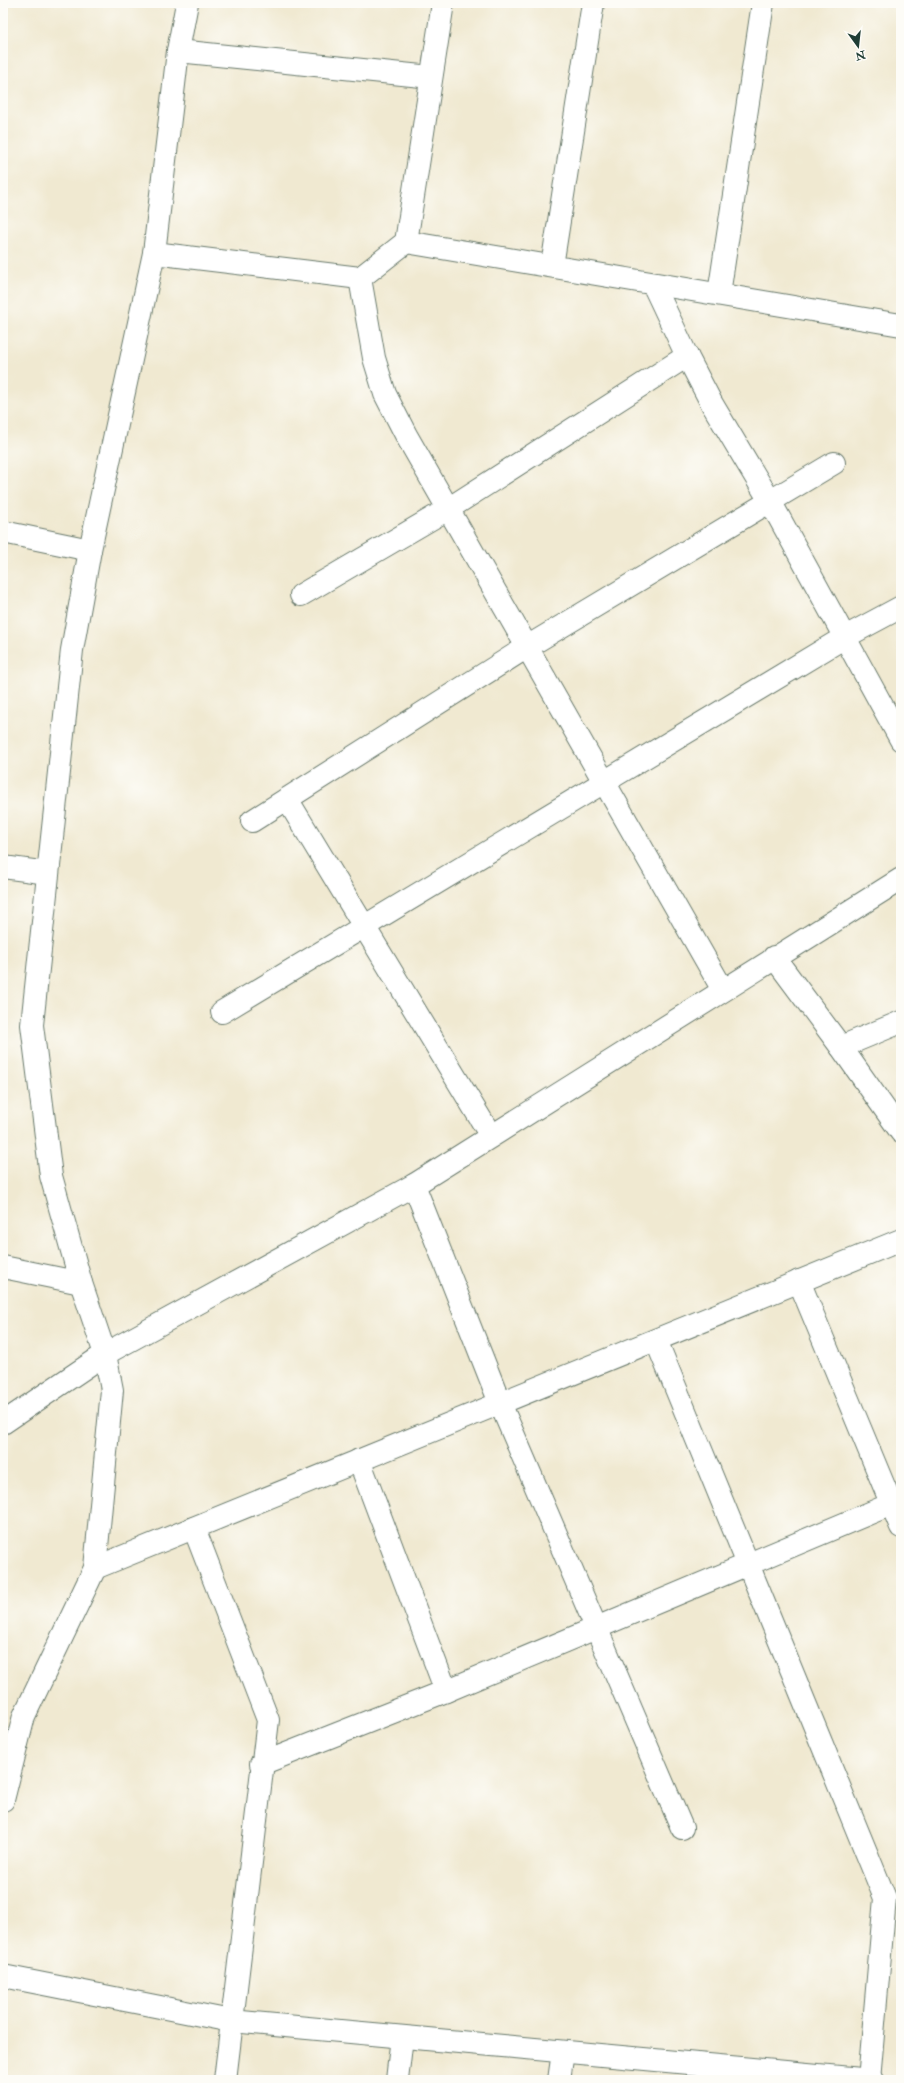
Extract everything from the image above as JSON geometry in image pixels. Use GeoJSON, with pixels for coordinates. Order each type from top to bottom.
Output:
{"type":"FeatureCollection","features":[{"type":"Feature","properties":{"kind":"street"},"geometry":{"type":"LineString","coordinates":[[3,1800],[24,1716],[95,1568],[112,1390],[105,1354],[81,1282],[51,1176],[32,1025],[72,650],[90,550],[154,254],[178,51],[187,3]]}},
{"type":"Feature","properties":{"kind":"street"},"geometry":{"type":"LineString","coordinates":[[154,254],[360,278],[406,242],[443,3]]}},
{"type":"Feature","properties":{"kind":"street"},"geometry":{"type":"LineString","coordinates":[[552,266],[593,3]]}},
{"type":"Feature","properties":{"kind":"street"},"geometry":{"type":"LineString","coordinates":[[719,294],[763,3]]}},
{"type":"Feature","properties":{"kind":"street"},"geometry":{"type":"LineString","coordinates":[[178,51],[431,77]]}},
{"type":"Feature","properties":{"kind":"street"},"geometry":{"type":"LineString","coordinates":[[406,242],[901,325]]}},
{"type":"Feature","properties":{"kind":"street"},"geometry":{"type":"LineString","coordinates":[[360,278],[374,358],[385,394],[448,509],[723,990]]}},
{"type":"Feature","properties":{"kind":"street"},"geometry":{"type":"LineString","coordinates":[[653,284],[686,356],[712,404],[770,501],[901,740]]}},
{"type":"Feature","properties":{"kind":"street"},"geometry":{"type":"LineString","coordinates":[[302,596],[448,509],[686,356]]}},
{"type":"Feature","properties":{"kind":"street"},"geometry":{"type":"LineString","coordinates":[[252,821],[527,647],[834,463]]}},
{"type":"Feature","properties":{"kind":"street"},"geometry":{"type":"LineString","coordinates":[[3,532],[90,550]]}},
{"type":"Feature","properties":{"kind":"street"},"geometry":{"type":"LineString","coordinates":[[222,1012],[365,928],[845,637],[901,607]]}},
{"type":"Feature","properties":{"kind":"street"},"geometry":{"type":"LineString","coordinates":[[287,799],[491,1136]]}},
{"type":"Feature","properties":{"kind":"street"},"geometry":{"type":"LineString","coordinates":[[3,867],[48,873]]}},
{"type":"Feature","properties":{"kind":"street"},"geometry":{"type":"LineString","coordinates":[[3,1423],[105,1354],[414,1185],[774,957],[901,879]]}},
{"type":"Feature","properties":{"kind":"street"},"geometry":{"type":"LineString","coordinates":[[774,957],[841,1047],[901,1132]]}},
{"type":"Feature","properties":{"kind":"street"},"geometry":{"type":"LineString","coordinates":[[841,1047],[901,1022]]}},
{"type":"Feature","properties":{"kind":"street"},"geometry":{"type":"LineString","coordinates":[[414,1185],[500,1403],[682,1828]]}},
{"type":"Feature","properties":{"kind":"street"},"geometry":{"type":"LineString","coordinates":[[95,1568],[901,1240]]}},
{"type":"Feature","properties":{"kind":"street"},"geometry":{"type":"LineString","coordinates":[[3,1267],[81,1282]]}},
{"type":"Feature","properties":{"kind":"street"},"geometry":{"type":"LineString","coordinates":[[799,1281],[896,1503],[901,1527]]}},
{"type":"Feature","properties":{"kind":"street"},"geometry":{"type":"LineString","coordinates":[[656,1340],[885,1898],[869,2080]]}},
{"type":"Feature","properties":{"kind":"street"},"geometry":{"type":"LineString","coordinates":[[359,1460],[446,1691]]}},
{"type":"Feature","properties":{"kind":"street"},"geometry":{"type":"LineString","coordinates":[[262,1764],[446,1691],[896,1503]]}},
{"type":"Feature","properties":{"kind":"street"},"geometry":{"type":"LineString","coordinates":[[194,1528],[268,1720],[225,2080]]}},
{"type":"Feature","properties":{"kind":"street"},"geometry":{"type":"LineString","coordinates":[[3,1976],[232,2021],[872,2080]]}},
{"type":"Feature","properties":{"kind":"street"},"geometry":{"type":"LineString","coordinates":[[397,2080],[402,2037]]}},
{"type":"Feature","properties":{"kind":"street"},"geometry":{"type":"LineString","coordinates":[[559,2080],[563,2052]]}}]}
